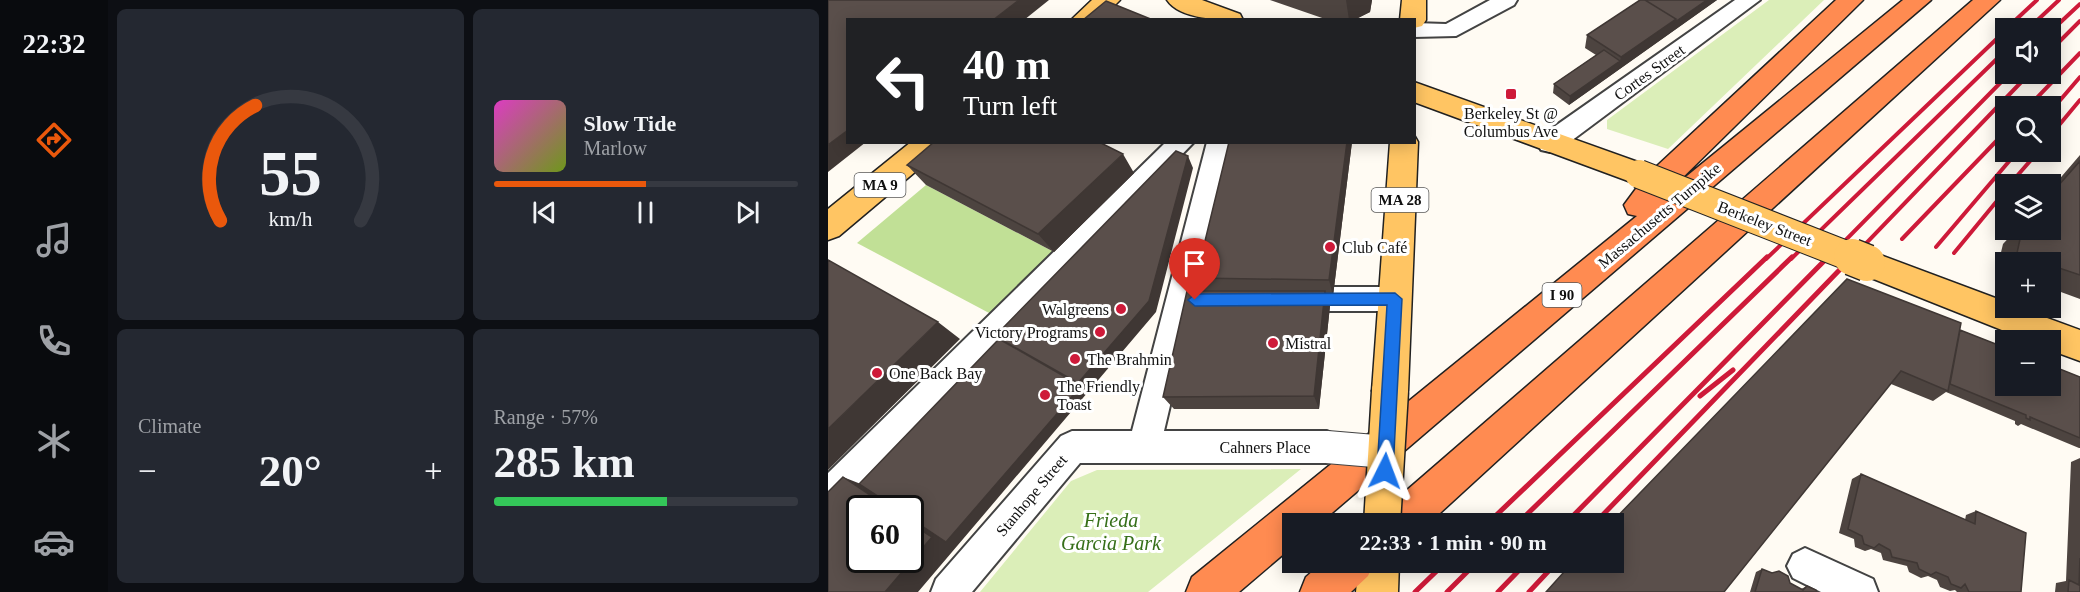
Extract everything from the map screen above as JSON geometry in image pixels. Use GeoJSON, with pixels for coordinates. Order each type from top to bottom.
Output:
{"type":"FeatureCollection","features":[{"type":"Feature","properties":{"kind":"highway"},"geometry":{"type":"LineString","coordinates":[[1575,285],[1655,186],[1851,0]]}},
{"type":"Feature","properties":{"kind":"highway","name":"Massachusetts Turnpike"},"geometry":{"type":"LineString","coordinates":[[1206,592],[1919,0]]}},
{"type":"Feature","properties":{"kind":"highway"},"geometry":{"type":"LineString","coordinates":[[1410,513],[1988,0]]}},
{"type":"Feature","properties":{"kind":"highway"},"geometry":{"type":"LineString","coordinates":[[1321,592],[1342,573]]}},
{"type":"Feature","properties":{"kind":"main road"},"geometry":{"type":"LineString","coordinates":[[1086,18],[1108,0]]}},
{"type":"Feature","properties":{"kind":"main road"},"geometry":{"type":"LineString","coordinates":[[1179,0],[1226,18]]}},
{"type":"Feature","properties":{"kind":"main road"},"geometry":{"type":"LineString","coordinates":[[1413,18],[1414,0]]}},
{"type":"Feature","properties":{"kind":"main road","name":"Berkeley Street"},"geometry":{"type":"LineString","coordinates":[[1416,92],[1639,174],[2080,346]]}},
{"type":"Feature","properties":{"kind":"main road","name":"MA 9"},"geometry":{"type":"LineString","coordinates":[[828,227],[929,144]]}},
{"type":"Feature","properties":{"kind":"main road","name":"MA 28"},"geometry":{"type":"LineString","coordinates":[[1383,513],[1404,144]]}},
{"type":"Feature","properties":{"kind":"main road"},"geometry":{"type":"LineString","coordinates":[[1377,592],[1378,573]]}},
{"type":"Feature","properties":{"kind":"street"},"geometry":{"type":"LineString","coordinates":[[1416,30],[1448,31],[1506,0]]}},
{"type":"Feature","properties":{"kind":"street","name":"Cortes Street"},"geometry":{"type":"LineString","coordinates":[[1550,143],[1749,0]]}},
{"type":"Feature","properties":{"kind":"street"},"geometry":{"type":"LineString","coordinates":[[828,496],[1180,144]]}},
{"type":"Feature","properties":{"kind":"street"},"geometry":{"type":"LineString","coordinates":[[1144,448],[1194,300],[1220,144]]}},
{"type":"Feature","properties":{"kind":"street"},"geometry":{"type":"LineString","coordinates":[[1264,300],[1395,299]]}},
{"type":"Feature","properties":{"kind":"street","name":"Stanhope Street"},"geometry":{"type":"LineString","coordinates":[[949,592],[1072,447],[1144,448]]}},
{"type":"Feature","properties":{"kind":"street","name":"Cahners Place"},"geometry":{"type":"LineString","coordinates":[[1144,448],[1313,447],[1386,452]]}},
{"type":"Feature","properties":{"kind":"street"},"geometry":{"type":"LineString","coordinates":[[1805,566],[1860,592]]}},
{"type":"Feature","properties":{"kind":"green space"},"geometry":{"type":"Polygon","coordinates":[[[1769,0],[1824,0],[1668,149],[1607,129],[1607,120],[1769,0]]]}},
{"type":"Feature","properties":{"kind":"green space"},"geometry":{"type":"Polygon","coordinates":[[[926,185],[1054,252],[991,314],[857,243],[926,185]]]}},
{"type":"Feature","properties":{"kind":"green space","name":"Frieda Garcia Park"},"geometry":{"type":"Polygon","coordinates":[[[1301,469],[1148,592],[980,592],[1071,481],[1097,470],[1301,469]]]}},
{"type":"Feature","properties":{"kind":"building"},"geometry":{"type":"Polygon","coordinates":[[[828,0],[1019,0],[996,18],[846,18],[846,132],[828,145],[828,0]]]}},
{"type":"Feature","properties":{"kind":"building"},"geometry":{"type":"Polygon","coordinates":[[[1640,0],[1645,0],[1676,19],[1621,57],[1587,35],[1640,0]]]}},
{"type":"Feature","properties":{"kind":"building"},"geometry":{"type":"Polygon","coordinates":[[[1645,0],[1707,0],[1675,22],[1676,19],[1645,0]]]}},
{"type":"Feature","properties":{"kind":"building"},"geometry":{"type":"Polygon","coordinates":[[[1106,1],[1148,18],[1085,18],[1106,1]]]}},
{"type":"Feature","properties":{"kind":"building"},"geometry":{"type":"Polygon","coordinates":[[[1604,50],[1620,61],[1570,96],[1554,84],[1604,50]]]}},
{"type":"Feature","properties":{"kind":"building"},"geometry":{"type":"Polygon","coordinates":[[[932,144],[1103,144],[1123,154],[1038,234],[907,165],[932,144]]]}},
{"type":"Feature","properties":{"kind":"building"},"geometry":{"type":"Polygon","coordinates":[[[1229,144],[1347,144],[1329,280],[1196,278],[1229,144]]]}},
{"type":"Feature","properties":{"kind":"building"},"geometry":{"type":"Polygon","coordinates":[[[1176,151],[1188,156],[1149,301],[1078,383],[995,336],[1176,151]]]}},
{"type":"Feature","properties":{"kind":"building"},"geometry":{"type":"Polygon","coordinates":[[[2080,161],[2080,275],[2061,269],[2061,252],[2017,252],[2020,240],[2061,240],[2061,183],[2080,161]]]}},
{"type":"Feature","properties":{"kind":"building","name":"One Back Bay"},"geometry":{"type":"Polygon","coordinates":[[[828,260],[938,322],[828,429],[828,260]]]}},
{"type":"Feature","properties":{"kind":"building"},"geometry":{"type":"Polygon","coordinates":[[[1847,279],[1961,323],[1948,391],[1901,371],[1724,592],[1546,592],[1563,573],[1624,573],[1624,513],[1621,513],[1847,279]]]}},
{"type":"Feature","properties":{"kind":"building"},"geometry":{"type":"Polygon","coordinates":[[[1187,291],[1325,291],[1314,396],[1163,397],[1187,291]]]}},
{"type":"Feature","properties":{"kind":"building"},"geometry":{"type":"Polygon","coordinates":[[[1960,330],[1995,344],[1995,396],[2061,396],[2061,369],[2080,377],[2080,438],[2030,417],[2030,420],[2026,418],[2026,415],[1950,384],[1960,330]]]}},
{"type":"Feature","properties":{"kind":"building"},"geometry":{"type":"Polygon","coordinates":[[[999,339],[1081,386],[946,542],[924,527],[924,495],[876,495],[859,484],[999,339]]]}},
{"type":"Feature","properties":{"kind":"building"},"geometry":{"type":"Polygon","coordinates":[[[1861,474],[1975,524],[1976,511],[2026,533],[2021,592],[1969,592],[1965,584],[1961,588],[1951,584],[1948,577],[1936,572],[1931,575],[1919,569],[1917,563],[1892,557],[1890,550],[1879,544],[1874,548],[1864,544],[1862,536],[1848,529],[1861,474]]]}},
{"type":"Feature","properties":{"kind":"building"},"geometry":{"type":"Polygon","coordinates":[[[843,477],[870,495],[846,495],[846,573],[901,573],[885,592],[828,592],[828,492],[843,477]]]}},
{"type":"Feature","properties":{"kind":"building"},"geometry":{"type":"Polygon","coordinates":[[[924,532],[932,537],[924,546],[924,532]]]}},
{"type":"Feature","properties":{"kind":"building"},"geometry":{"type":"Polygon","coordinates":[[[2080,558],[2080,592],[2068,592],[2069,580],[2079,585],[2080,558]]]}},
{"type":"Feature","properties":{"kind":"building"},"geometry":{"type":"Polygon","coordinates":[[[1762,569],[1772,573],[1779,571],[1788,576],[1790,583],[1803,590],[1807,586],[1817,592],[1755,592],[1762,569]]]}},
{"type":"Feature","properties":{"kind":"railway"},"geometry":{"type":"LineString","coordinates":[[2018,18],[2037,0]]}},
{"type":"Feature","properties":{"kind":"railway"},"geometry":{"type":"LineString","coordinates":[[2040,18],[2059,0]]}},
{"type":"Feature","properties":{"kind":"railway"},"geometry":{"type":"LineString","coordinates":[[2061,22],[2080,4]]}},
{"type":"Feature","properties":{"kind":"railway"},"geometry":{"type":"LineString","coordinates":[[2061,40],[2080,21]]}},
{"type":"Feature","properties":{"kind":"railway"},"geometry":{"type":"LineString","coordinates":[[1766,259],[1995,40]]}},
{"type":"Feature","properties":{"kind":"railway"},"geometry":{"type":"LineString","coordinates":[[2039,96],[2080,53]]}},
{"type":"Feature","properties":{"kind":"railway"},"geometry":{"type":"LineString","coordinates":[[1791,259],[1995,61]]}},
{"type":"Feature","properties":{"kind":"railway"},"geometry":{"type":"LineString","coordinates":[[2061,99],[2080,77]]}},
{"type":"Feature","properties":{"kind":"railway"},"geometry":{"type":"LineString","coordinates":[[1827,259],[1999,84]]}},
{"type":"Feature","properties":{"kind":"railway"},"geometry":{"type":"LineString","coordinates":[[1851,259],[2019,84]]}},
{"type":"Feature","properties":{"kind":"railway"},"geometry":{"type":"LineString","coordinates":[[2061,123],[2080,100]]}},
{"type":"Feature","properties":{"kind":"railway"},"geometry":{"type":"LineString","coordinates":[[1902,239],[1995,142]]}},
{"type":"Feature","properties":{"kind":"railway"},"geometry":{"type":"LineString","coordinates":[[1936,247],[2008,162]]}},
{"type":"Feature","properties":{"kind":"railway"},"geometry":{"type":"LineString","coordinates":[[2019,174],[2029,162]]}},
{"type":"Feature","properties":{"kind":"railway"},"geometry":{"type":"LineString","coordinates":[[1954,253],[1995,203]]}},
{"type":"Feature","properties":{"kind":"railway"},"geometry":{"type":"LineString","coordinates":[[1499,513],[1767,257]]}},
{"type":"Feature","properties":{"kind":"railway"},"geometry":{"type":"LineString","coordinates":[[1528,513],[1792,257]]}},
{"type":"Feature","properties":{"kind":"railway"},"geometry":{"type":"LineString","coordinates":[[1576,513],[1828,257]]}},
{"type":"Feature","properties":{"kind":"railway"},"geometry":{"type":"LineString","coordinates":[[1605,513],[1852,257]]}},
{"type":"Feature","properties":{"kind":"railway"},"geometry":{"type":"LineString","coordinates":[[1700,396],[1733,370]]}},
{"type":"Feature","properties":{"kind":"railway"},"geometry":{"type":"LineString","coordinates":[[1415,592],[1435,573]]}},
{"type":"Feature","properties":{"kind":"railway"},"geometry":{"type":"LineString","coordinates":[[1447,592],[1466,573]]}},
{"type":"Feature","properties":{"kind":"railway"},"geometry":{"type":"LineString","coordinates":[[1498,592],[1516,573]]}},
{"type":"Feature","properties":{"kind":"railway"},"geometry":{"type":"LineString","coordinates":[[1529,592],[1547,573]]}},
{"type":"Feature","properties":{"kind":"place","name":"Berkeley St @ Columbus Ave"},"geometry":{"type":"Point","coordinates":[1511,94]}},
{"type":"Feature","properties":{"kind":"place","name":"Club Café"},"geometry":{"type":"Point","coordinates":[1330,247]}},
{"type":"Feature","properties":{"kind":"place","name":"Walgreens"},"geometry":{"type":"Point","coordinates":[1121,309]}},
{"type":"Feature","properties":{"kind":"place","name":"Victory Programs"},"geometry":{"type":"Point","coordinates":[1100,332]}},
{"type":"Feature","properties":{"kind":"place","name":"Mistral"},"geometry":{"type":"Point","coordinates":[1273,343]}},
{"type":"Feature","properties":{"kind":"place","name":"The Brahmin"},"geometry":{"type":"Point","coordinates":[1075,359]}},
{"type":"Feature","properties":{"kind":"place","name":"One Back Bay"},"geometry":{"type":"Point","coordinates":[877,373]}},
{"type":"Feature","properties":{"kind":"place","name":"The Friendly Toast"},"geometry":{"type":"Point","coordinates":[1045,395]}},
{"type":"Feature","properties":{"kind":"route"},"geometry":{"type":"LineString","coordinates":[[1195,300],[1395,299],[1385,471]]}}]}
